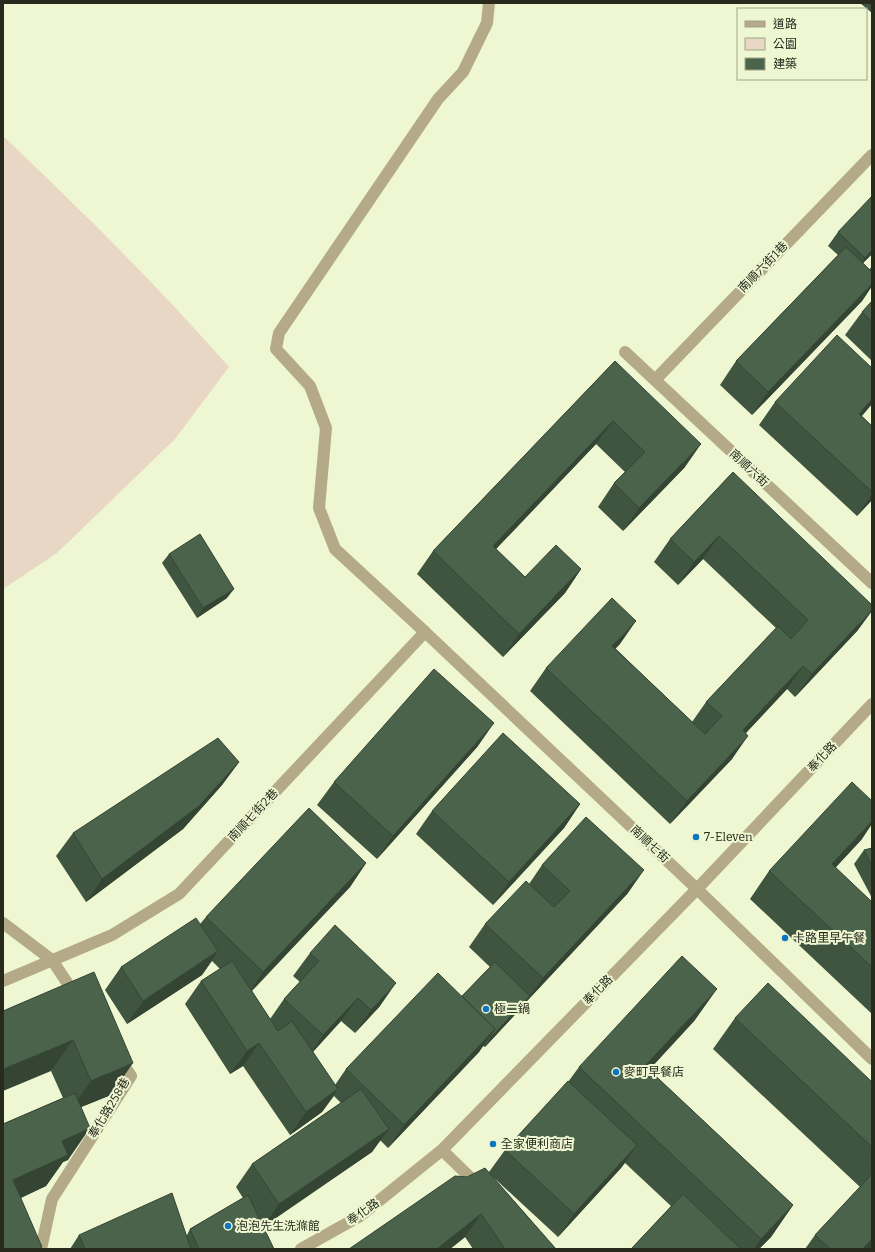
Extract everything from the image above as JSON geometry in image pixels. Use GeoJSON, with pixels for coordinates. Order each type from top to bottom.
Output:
{"type":"FeatureCollection","features":[{"type":"Feature","properties":{"kind":"street","name":"南順七街"},"geometry":{"type":"LineString","coordinates":[[489,3],[487,23],[464,72],[438,99],[279,333],[276,348],[310,386],[326,428],[318,508],[335,549],[697,889],[872,1059]]}},
{"type":"Feature","properties":{"kind":"street","name":"南順六街1巷"},"geometry":{"type":"LineString","coordinates":[[655,380],[872,155]]}},
{"type":"Feature","properties":{"kind":"street","name":"南順六街"},"geometry":{"type":"LineString","coordinates":[[625,352],[872,583]]}},
{"type":"Feature","properties":{"kind":"street","name":"南順七街2巷"},"geometry":{"type":"LineString","coordinates":[[52,960],[112,935],[179,894],[425,632]]}},
{"type":"Feature","properties":{"kind":"street","name":"奉化路"},"geometry":{"type":"LineString","coordinates":[[301,1249],[360,1216],[442,1150],[697,889],[872,704]]}},
{"type":"Feature","properties":{"kind":"street"},"geometry":{"type":"LineString","coordinates":[[3,922],[52,960],[82,1005]]}},
{"type":"Feature","properties":{"kind":"street"},"geometry":{"type":"LineString","coordinates":[[3,981],[52,960]]}},
{"type":"Feature","properties":{"kind":"street","name":"奉化路258巷"},"geometry":{"type":"LineString","coordinates":[[41,1249],[52,1199],[131,1076],[113,1050]]}},
{"type":"Feature","properties":{"kind":"street"},"geometry":{"type":"LineString","coordinates":[[442,1150],[492,1197]]}},
{"type":"Feature","properties":{"kind":"green space"},"geometry":{"type":"Polygon","coordinates":[[[3,136],[119,249],[175,307],[229,367],[175,439],[57,553],[3,589],[3,136]]]}},
{"type":"Feature","properties":{"kind":"building"},"geometry":{"type":"Polygon","coordinates":[[[872,196],[872,250],[865,258],[838,232],[872,196]]]}},
{"type":"Feature","properties":{"kind":"building"},"geometry":{"type":"Polygon","coordinates":[[[846,247],[872,272],[872,284],[768,392],[736,361],[846,247]]]}},
{"type":"Feature","properties":{"kind":"building"},"geometry":{"type":"Polygon","coordinates":[[[872,301],[872,322],[862,312],[872,301]]]}},
{"type":"Feature","properties":{"kind":"building"},"geometry":{"type":"Polygon","coordinates":[[[837,335],[872,368],[872,399],[859,414],[872,426],[872,492],[775,402],[837,335]]]}},
{"type":"Feature","properties":{"kind":"building"},"geometry":{"type":"Polygon","coordinates":[[[615,361],[701,444],[639,508],[614,483],[645,452],[613,421],[493,546],[525,577],[556,545],[581,569],[519,634],[433,551],[615,361]]]}},
{"type":"Feature","properties":{"kind":"building"},"geometry":{"type":"Polygon","coordinates":[[[733,472],[872,605],[872,610],[812,674],[803,666],[743,730],[748,736],[687,801],[546,668],[612,598],[636,621],[612,646],[705,734],[722,716],[706,702],[778,626],[791,639],[808,620],[719,536],[694,562],[670,539],[733,472]]]}},
{"type":"Feature","properties":{"kind":"building"},"geometry":{"type":"Polygon","coordinates":[[[200,534],[234,589],[203,608],[169,554],[200,534]]]}},
{"type":"Feature","properties":{"kind":"building"},"geometry":{"type":"Polygon","coordinates":[[[434,669],[494,723],[393,836],[334,782],[434,669]]]}},
{"type":"Feature","properties":{"kind":"building"},"geometry":{"type":"Polygon","coordinates":[[[503,733],[580,804],[509,882],[432,811],[503,733]]]}},
{"type":"Feature","properties":{"kind":"building"},"geometry":{"type":"Polygon","coordinates":[[[218,738],[239,762],[199,806],[102,879],[73,833],[218,738]]]}},
{"type":"Feature","properties":{"kind":"building"},"geometry":{"type":"Polygon","coordinates":[[[852,782],[872,801],[872,821],[832,864],[872,902],[872,967],[769,871],[852,782]]]}},
{"type":"Feature","properties":{"kind":"building"},"geometry":{"type":"Polygon","coordinates":[[[309,808],[366,863],[263,972],[206,917],[309,808]]]}},
{"type":"Feature","properties":{"kind":"building"},"geometry":{"type":"Polygon","coordinates":[[[586,817],[644,870],[543,978],[485,924],[526,881],[554,907],[570,891],[542,865],[586,817]]]}},
{"type":"Feature","properties":{"kind":"building"},"geometry":{"type":"Polygon","coordinates":[[[872,848],[872,866],[864,850],[872,848]]]}},
{"type":"Feature","properties":{"kind":"building"},"geometry":{"type":"Polygon","coordinates":[[[196,918],[218,951],[143,1001],[121,967],[196,918]]]}},
{"type":"Feature","properties":{"kind":"building"},"geometry":{"type":"Polygon","coordinates":[[[335,925],[396,983],[371,1010],[358,998],[323,1035],[284,999],[319,961],[310,953],[335,925]]]}},
{"type":"Feature","properties":{"kind":"building"},"geometry":{"type":"Polygon","coordinates":[[[682,956],[717,989],[645,1066],[793,1205],[761,1239],[579,1067],[682,956]]]}},
{"type":"Feature","properties":{"kind":"building"},"geometry":{"type":"Polygon","coordinates":[[[232,961],[278,1031],[292,1021],[338,1089],[306,1112],[259,1043],[247,1051],[201,981],[232,961]]]}},
{"type":"Feature","properties":{"kind":"building","name":"極二鍋"},"geometry":{"type":"Polygon","coordinates":[[[495,962],[530,996],[491,1037],[490,1036],[495,1029],[462,996],[495,962]]]}},
{"type":"Feature","properties":{"kind":"building"},"geometry":{"type":"Polygon","coordinates":[[[94,972],[133,1063],[91,1081],[73,1040],[3,1069],[3,1011],[94,972]]]}},
{"type":"Feature","properties":{"kind":"building"},"geometry":{"type":"Polygon","coordinates":[[[438,973],[495,1029],[404,1125],[346,1069],[438,973]]]}},
{"type":"Feature","properties":{"kind":"building"},"geometry":{"type":"Polygon","coordinates":[[[768,983],[872,1082],[872,1147],[735,1018],[768,983]]]}},
{"type":"Feature","properties":{"kind":"building"},"geometry":{"type":"Polygon","coordinates":[[[568,1081],[637,1145],[574,1214],[505,1150],[568,1081]]]}},
{"type":"Feature","properties":{"kind":"building"},"geometry":{"type":"Polygon","coordinates":[[[361,1089],[389,1129],[279,1204],[252,1164],[361,1089]]]}},
{"type":"Feature","properties":{"kind":"building"},"geometry":{"type":"Polygon","coordinates":[[[75,1093],[90,1128],[62,1141],[68,1155],[13,1180],[42,1247],[39,1249],[3,1249],[3,1124],[75,1093]]]}},
{"type":"Feature","properties":{"kind":"building"},"geometry":{"type":"Polygon","coordinates":[[[485,1168],[556,1249],[505,1249],[481,1214],[437,1249],[349,1249],[455,1176],[467,1177],[485,1168]]]}},
{"type":"Feature","properties":{"kind":"building"},"geometry":{"type":"Polygon","coordinates":[[[872,1174],[872,1239],[863,1249],[830,1249],[815,1235],[872,1174]]]}},
{"type":"Feature","properties":{"kind":"building"},"geometry":{"type":"Polygon","coordinates":[[[172,1193],[191,1249],[85,1249],[79,1235],[172,1193]]]}},
{"type":"Feature","properties":{"kind":"building"},"geometry":{"type":"Polygon","coordinates":[[[683,1194],[741,1249],[631,1249],[683,1194]]]}},
{"type":"Feature","properties":{"kind":"building"},"geometry":{"type":"Polygon","coordinates":[[[248,1195],[274,1249],[199,1249],[190,1229],[248,1195]]]}},
{"type":"Feature","properties":{"kind":"place","name":"7-Eleven"},"geometry":{"type":"Point","coordinates":[696,837]}},
{"type":"Feature","properties":{"kind":"place","name":"卡路里早午餐"},"geometry":{"type":"Point","coordinates":[785,938]}},
{"type":"Feature","properties":{"kind":"place","name":"極二鍋"},"geometry":{"type":"Point","coordinates":[486,1009]}},
{"type":"Feature","properties":{"kind":"place","name":"麥町早餐店"},"geometry":{"type":"Point","coordinates":[616,1072]}},
{"type":"Feature","properties":{"kind":"place","name":"全家便利商店"},"geometry":{"type":"Point","coordinates":[493,1144]}},
{"type":"Feature","properties":{"kind":"place","name":"泡泡先生洗滌館"},"geometry":{"type":"Point","coordinates":[228,1226]}}]}
